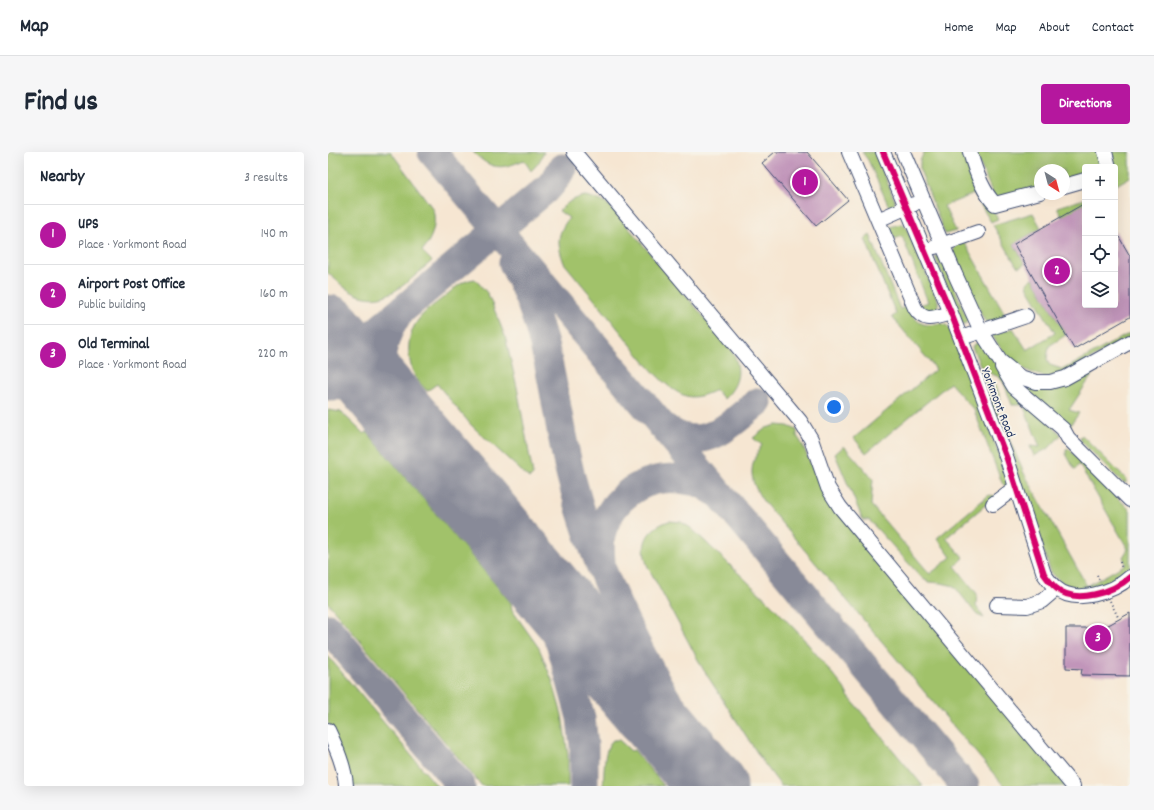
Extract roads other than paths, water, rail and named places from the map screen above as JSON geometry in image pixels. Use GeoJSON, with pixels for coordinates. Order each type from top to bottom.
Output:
{"type":"FeatureCollection","features":[{"type":"Feature","properties":{"kind":"street"},"geometry":{"type":"LineString","coordinates":[[574,152],[800,421],[811,439],[828,488],[840,507],[1073,786]]}},
{"type":"Feature","properties":{"kind":"street"},"geometry":{"type":"LineString","coordinates":[[849,152],[915,308],[920,316],[929,319],[951,313]]}},
{"type":"Feature","properties":{"kind":"street","name":"Yorkmont Road"},"geometry":{"type":"LineString","coordinates":[[884,152],[951,313],[1007,459],[1044,574],[1056,589]]}},
{"type":"Feature","properties":{"kind":"street","name":"Yorkmont Road"},"geometry":{"type":"LineString","coordinates":[[903,152],[981,331],[1000,361],[1020,377],[1036,382],[1050,382],[1065,378],[1130,342]]}},
{"type":"Feature","properties":{"kind":"street"},"geometry":{"type":"LineString","coordinates":[[970,152],[986,192],[995,204],[1034,194]]}},
{"type":"Feature","properties":{"kind":"street"},"geometry":{"type":"LineString","coordinates":[[1105,152],[1108,164]]}},
{"type":"Feature","properties":{"kind":"street"},"geometry":{"type":"LineString","coordinates":[[1070,184],[1082,181]]}},
{"type":"Feature","properties":{"kind":"street"},"geometry":{"type":"LineString","coordinates":[[878,220],[923,199]]}},
{"type":"Feature","properties":{"kind":"street"},"geometry":{"type":"LineString","coordinates":[[925,251],[978,232]]}},
{"type":"Feature","properties":{"kind":"street"},"geometry":{"type":"LineString","coordinates":[[961,338],[1026,316]]}},
{"type":"Feature","properties":{"kind":"street"},"geometry":{"type":"LineString","coordinates":[[1000,361],[1006,375],[1014,387],[1063,429],[1068,438],[1130,500]]}},
{"type":"Feature","properties":{"kind":"street"},"geometry":{"type":"LineString","coordinates":[[993,504],[1016,487]]}},
{"type":"Feature","properties":{"kind":"street"},"geometry":{"type":"LineString","coordinates":[[997,605],[1027,606],[1042,601],[1056,589],[1066,594],[1080,596],[1106,592],[1126,574]]}},
{"type":"Feature","properties":{"kind":"street"},"geometry":{"type":"LineString","coordinates":[[328,730],[334,742],[342,766],[346,786]]}},
{"type":"Feature","properties":{"kind":"place","name":"UPS"},"geometry":{"type":"Point","coordinates":[805,182]}},
{"type":"Feature","properties":{"kind":"place","name":"Airport Post Office"},"geometry":{"type":"Point","coordinates":[1057,271]}},
{"type":"Feature","properties":{"kind":"place","name":"Old Terminal"},"geometry":{"type":"Point","coordinates":[1098,638]}}]}
